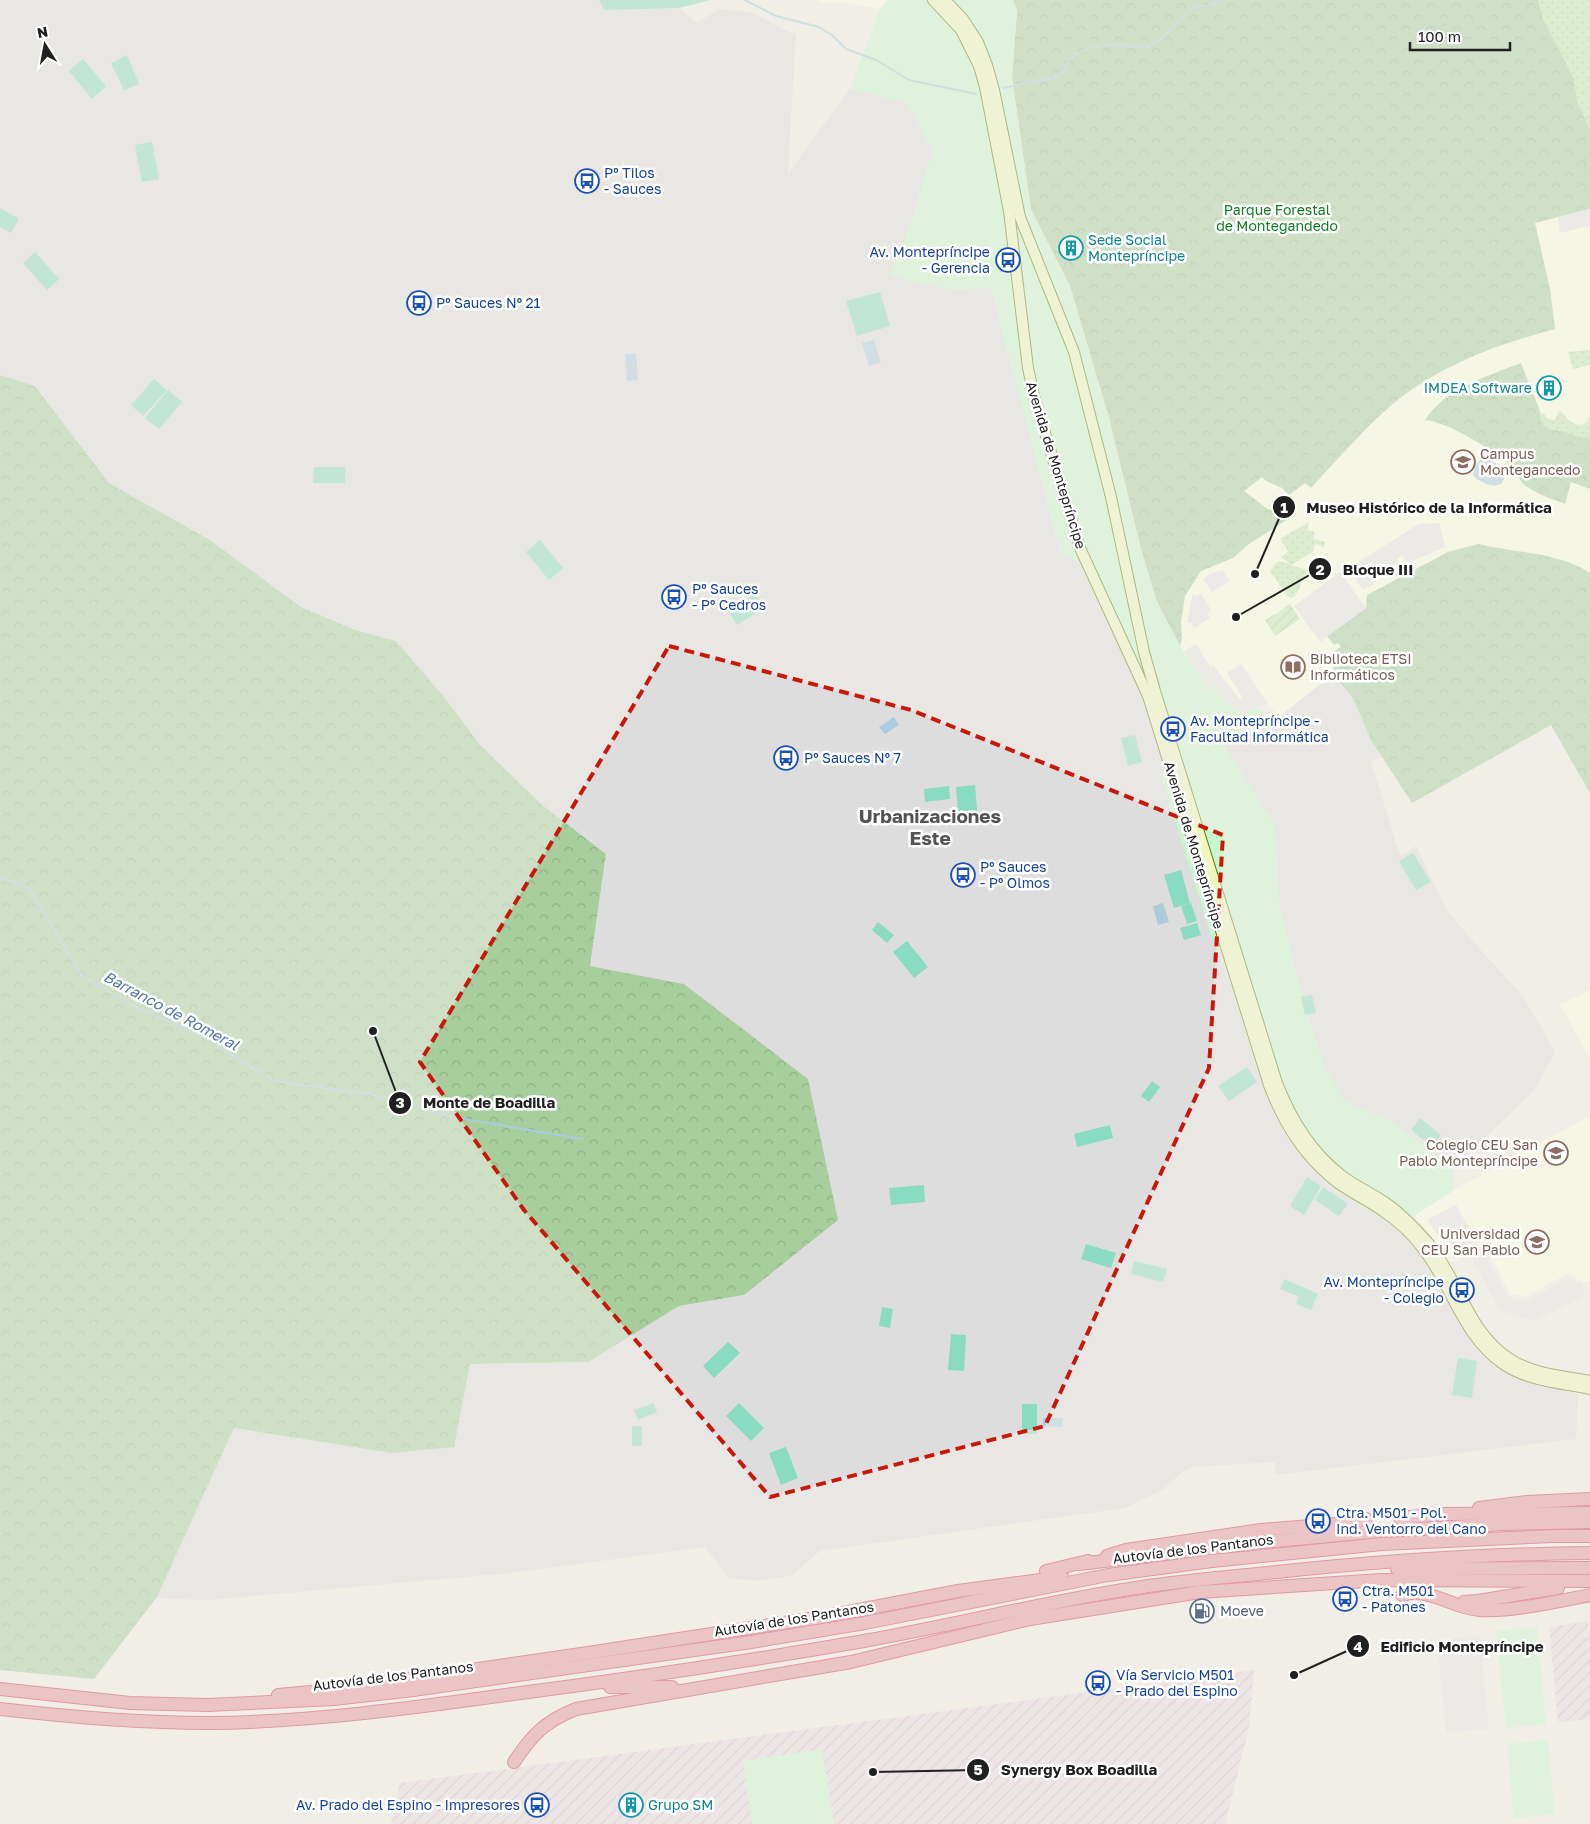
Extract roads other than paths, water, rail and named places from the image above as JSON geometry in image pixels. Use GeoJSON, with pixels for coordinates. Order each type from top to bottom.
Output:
{"type":"FeatureCollection","features":[{"type":"Feature","properties":{"kind":"highway"},"geometry":{"type":"LineString","coordinates":[[1400,1518],[1442,1514],[1501,1504],[1590,1499]]}},
{"type":"Feature","properties":{"kind":"highway"},"geometry":{"type":"LineString","coordinates":[[1442,1514],[1590,1513]]}},
{"type":"Feature","properties":{"kind":"highway"},"geometry":{"type":"LineString","coordinates":[[1080,1564],[1126,1550],[1261,1530],[1349,1523],[1366,1519]]}},
{"type":"Feature","properties":{"kind":"highway"},"geometry":{"type":"LineString","coordinates":[[958,1592],[992,1582],[1080,1564],[1253,1543],[1382,1531],[1504,1524],[1590,1522]]}},
{"type":"Feature","properties":{"kind":"highway","name":"Autovía de los Pantanos"},"geometry":{"type":"LineString","coordinates":[[0,1690],[116,1702],[208,1705],[284,1703],[413,1690],[711,1648],[865,1623],[1108,1575],[1229,1559],[1382,1544],[1590,1536]]}},
{"type":"Feature","properties":{"kind":"highway"},"geometry":{"type":"LineString","coordinates":[[0,1709],[129,1721],[210,1723],[275,1720],[405,1709],[565,1687],[868,1640],[1023,1608],[1150,1586],[1387,1561],[1590,1553]]}},
{"type":"Feature","properties":{"kind":"highway"},"geometry":{"type":"LineString","coordinates":[[1317,1568],[1331,1570],[1590,1568]]}},
{"type":"Feature","properties":{"kind":"highway"},"geometry":{"type":"LineString","coordinates":[[116,1702],[130,1699],[284,1694],[332,1690],[822,1617],[1038,1579],[1083,1574],[1108,1575]]}},
{"type":"Feature","properties":{"kind":"highway"},"geometry":{"type":"LineString","coordinates":[[514,1762],[532,1736],[543,1726],[558,1716],[576,1709],[850,1662],[1030,1619],[1200,1592],[1382,1580],[1590,1582]]}},
{"type":"Feature","properties":{"kind":"highway"},"geometry":{"type":"LineString","coordinates":[[1442,1600],[1478,1602],[1590,1582]]}},
{"type":"Feature","properties":{"kind":"highway"},"geometry":{"type":"LineString","coordinates":[[1402,1595],[1416,1592],[1458,1606],[1480,1610],[1514,1608],[1590,1595]]}},
{"type":"Feature","properties":{"kind":"highway"},"geometry":{"type":"LineString","coordinates":[[565,1687],[583,1689],[682,1687],[745,1681]]}},
{"type":"Feature","properties":{"kind":"street","name":"Avenida de Montepríncipe"},"geometry":{"type":"LineString","coordinates":[[933,0],[961,30],[979,66],[985,87],[1009,211],[1028,368],[1035,400],[1080,548],[1148,696],[1278,1110],[1294,1138],[1321,1169],[1383,1211],[1418,1243],[1433,1264],[1462,1318],[1484,1349],[1504,1365],[1534,1378],[1590,1389]]}},
{"type":"Feature","properties":{"kind":"street","name":"Avenida de Montepríncipe"},"geometry":{"type":"LineString","coordinates":[[945,0],[963,19],[978,42],[988,65],[1020,217],[1074,352],[1155,692],[1286,1107],[1295,1124],[1313,1149],[1327,1164],[1342,1176],[1387,1204],[1417,1230],[1440,1260],[1469,1314],[1489,1342],[1509,1358],[1535,1370],[1590,1381]]}},
{"type":"Feature","properties":{"kind":"water"},"geometry":{"type":"Polygon","coordinates":[[[874,340],[881,362],[869,366],[862,343],[874,340]]]}},
{"type":"Feature","properties":{"kind":"water"},"geometry":{"type":"Polygon","coordinates":[[[625,354],[636,354],[638,380],[627,381],[625,354]]]}},
{"type":"Feature","properties":{"kind":"water"},"geometry":{"type":"Polygon","coordinates":[[[1487,457],[1503,469],[1503,482],[1499,485],[1489,485],[1473,475],[1477,463],[1487,457]]]}},
{"type":"Feature","properties":{"kind":"water"},"geometry":{"type":"Polygon","coordinates":[[[894,717],[899,725],[885,734],[879,727],[894,717]]]}},
{"type":"Feature","properties":{"kind":"water"},"geometry":{"type":"Polygon","coordinates":[[[1163,903],[1169,922],[1158,925],[1153,906],[1163,903]]]}},
{"type":"Feature","properties":{"kind":"water"},"geometry":{"type":"Polygon","coordinates":[[[1043,1418],[1063,1418],[1062,1427],[1043,1426],[1043,1418]]]}},
{"type":"Feature","properties":{"kind":"waterway"},"geometry":{"type":"LineString","coordinates":[[745,0],[776,16],[819,27],[832,35],[846,49],[876,60],[909,80],[976,94]]}},
{"type":"Feature","properties":{"kind":"waterway"},"geometry":{"type":"LineString","coordinates":[[1003,88],[1053,78],[1064,72],[1067,62],[1074,55],[1089,48],[1104,45],[1147,47],[1157,42],[1169,32],[1190,9],[1211,5],[1220,0]]}},
{"type":"Feature","properties":{"kind":"waterway","name":"Barranco de Romeral"},"geometry":{"type":"LineString","coordinates":[[0,878],[29,888],[82,976],[134,1006],[207,1039],[273,1081],[376,1095],[458,1118],[583,1139]]}},
{"type":"Feature","properties":{"kind":"place","name":"Pº Tilos - Sauces"},"geometry":{"type":"Point","coordinates":[587,181]}},
{"type":"Feature","properties":{"kind":"place","name":"Sede Social Montepríncipe"},"geometry":{"type":"Point","coordinates":[1071,248]}},
{"type":"Feature","properties":{"kind":"place","name":"Av. Montepríncipe - Gerencia"},"geometry":{"type":"Point","coordinates":[1008,260]}},
{"type":"Feature","properties":{"kind":"place","name":"Pº Sauces Nº 21"},"geometry":{"type":"Point","coordinates":[419,303]}},
{"type":"Feature","properties":{"kind":"place","name":"IMDEA Software"},"geometry":{"type":"Point","coordinates":[1549,388]}},
{"type":"Feature","properties":{"kind":"place","name":"Campus Montegancedo"},"geometry":{"type":"Point","coordinates":[1463,462]}},
{"type":"Feature","properties":{"kind":"place","name":"Museo Histórico de la Informática"},"geometry":{"type":"Point","coordinates":[1255,574]}},
{"type":"Feature","properties":{"kind":"place","name":"Pº Sauces - Pº Cedros"},"geometry":{"type":"Point","coordinates":[674,597]}},
{"type":"Feature","properties":{"kind":"place","name":"Bloque III"},"geometry":{"type":"Point","coordinates":[1236,617]}},
{"type":"Feature","properties":{"kind":"place","name":"Biblioteca ETSI Informáticos"},"geometry":{"type":"Point","coordinates":[1293,667]}},
{"type":"Feature","properties":{"kind":"place","name":"Av. Montepríncipe - Facultad Informática"},"geometry":{"type":"Point","coordinates":[1173,729]}},
{"type":"Feature","properties":{"kind":"place","name":"Pº Sauces Nº 7"},"geometry":{"type":"Point","coordinates":[786,758]}},
{"type":"Feature","properties":{"kind":"place","name":"Pº Sauces - Pº Olmos"},"geometry":{"type":"Point","coordinates":[963,875]}},
{"type":"Feature","properties":{"kind":"place","name":"Monte de Boadilla"},"geometry":{"type":"Point","coordinates":[373,1031]}},
{"type":"Feature","properties":{"kind":"place","name":"Colegio CEU San Pablo Montepríncipe"},"geometry":{"type":"Point","coordinates":[1556,1153]}},
{"type":"Feature","properties":{"kind":"place","name":"Universidad CEU San Pablo"},"geometry":{"type":"Point","coordinates":[1537,1242]}},
{"type":"Feature","properties":{"kind":"place","name":"Av. Montepríncipe - Colegio"},"geometry":{"type":"Point","coordinates":[1462,1290]}},
{"type":"Feature","properties":{"kind":"place","name":"Ctra. M501 - Pol. Ind. Ventorro del Cano"},"geometry":{"type":"Point","coordinates":[1318,1521]}},
{"type":"Feature","properties":{"kind":"place","name":"Ctra. M501 - Patones"},"geometry":{"type":"Point","coordinates":[1345,1599]}},
{"type":"Feature","properties":{"kind":"place","name":"Moeve"},"geometry":{"type":"Point","coordinates":[1202,1611]}},
{"type":"Feature","properties":{"kind":"place","name":"Edificio Montepríncipe"},"geometry":{"type":"Point","coordinates":[1294,1675]}},
{"type":"Feature","properties":{"kind":"place","name":"Vía Servicio M501 - Prado del Espino"},"geometry":{"type":"Point","coordinates":[1098,1683]}},
{"type":"Feature","properties":{"kind":"place","name":"Synergy Box Boadilla"},"geometry":{"type":"Point","coordinates":[873,1772]}},
{"type":"Feature","properties":{"kind":"place","name":"Av. Prado del Espino - Impresores"},"geometry":{"type":"Point","coordinates":[537,1805]}},
{"type":"Feature","properties":{"kind":"place","name":"Grupo SM"},"geometry":{"type":"Point","coordinates":[631,1805]}},
{"type":"Feature","properties":{"kind":"district","name":"Urbanizaciones Este"},"geometry":{"type":"Point","coordinates":[930,827]}},
{"type":"Feature","properties":{"kind":"park label","name":"Parque Forestal de Montegandedo"},"geometry":{"type":"Point","coordinates":[1277,218]}}]}
